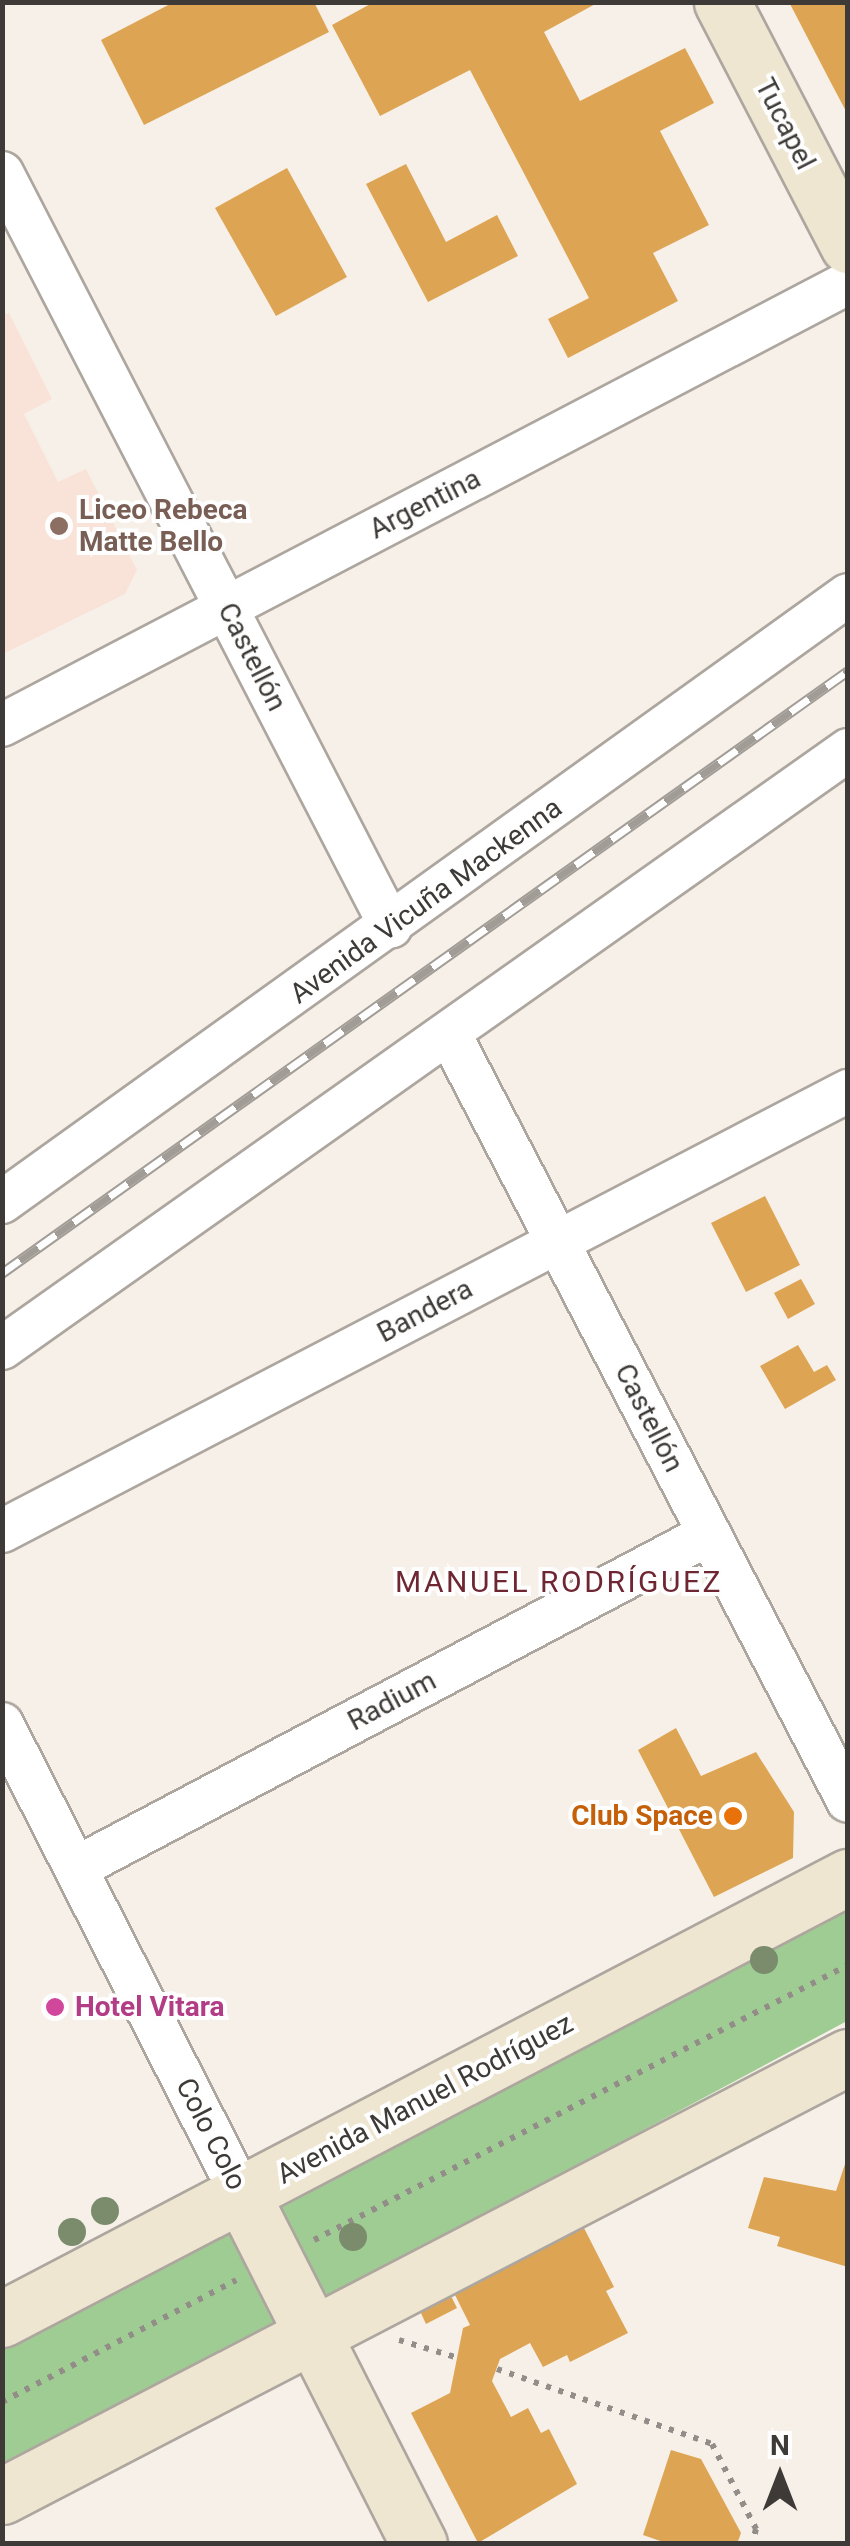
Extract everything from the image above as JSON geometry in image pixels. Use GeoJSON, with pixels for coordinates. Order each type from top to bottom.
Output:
{"type":"FeatureCollection","features":[{"type":"Feature","properties":{"kind":"main road","name":"Tucapel"},"geometry":{"type":"LineString","coordinates":[[722,2],[848,245]]}},
{"type":"Feature","properties":{"kind":"main road","name":"Avenida Manuel Rodríguez"},"geometry":{"type":"LineString","coordinates":[[2,2319],[848,1877]]}},
{"type":"Feature","properties":{"kind":"main road"},"geometry":{"type":"LineString","coordinates":[[2,2496],[848,2057]]}},
{"type":"Feature","properties":{"kind":"main road","name":"Colo Colo"},"geometry":{"type":"LineString","coordinates":[[242,2195],[419,2544]]}},
{"type":"Feature","properties":{"kind":"street","name":"Castellón"},"geometry":{"type":"LineString","coordinates":[[2,172],[392,927]]}},
{"type":"Feature","properties":{"kind":"street","name":"Argentina"},"geometry":{"type":"LineString","coordinates":[[2,725],[848,283]]}},
{"type":"Feature","properties":{"kind":"street","name":"Avenida Vicuña Mackenna"},"geometry":{"type":"LineString","coordinates":[[2,1202],[392,927],[848,595]]}},
{"type":"Feature","properties":{"kind":"street"},"geometry":{"type":"LineString","coordinates":[[2,1348],[848,750]]}},
{"type":"Feature","properties":{"kind":"street","name":"Castellón"},"geometry":{"type":"LineString","coordinates":[[450,1035],[848,1801]]}},
{"type":"Feature","properties":{"kind":"street","name":"Bandera"},"geometry":{"type":"LineString","coordinates":[[2,1531],[848,1091]]}},
{"type":"Feature","properties":{"kind":"street","name":"Radium"},"geometry":{"type":"LineString","coordinates":[[76,1868],[709,1534]]}},
{"type":"Feature","properties":{"kind":"street","name":"Colo Colo"},"geometry":{"type":"LineString","coordinates":[[2,1724],[242,2195]]}},
{"type":"Feature","properties":{"kind":"path"},"geometry":{"type":"LineString","coordinates":[[2,2402],[848,1964]]}},
{"type":"Feature","properties":{"kind":"path"},"geometry":{"type":"LineString","coordinates":[[384,2335],[455,2357]]}},
{"type":"Feature","properties":{"kind":"path"},"geometry":{"type":"LineString","coordinates":[[496,2369],[712,2444],[756,2529],[752,2544]]}},
{"type":"Feature","properties":{"kind":"shaded area","name":"Liceo Rebeca Matte Bello"},"geometry":{"type":"Polygon","coordinates":[[[9,313],[52,399],[24,414],[58,482],[86,469],[137,570],[125,594],[3,654],[2,316],[9,313]]]}},
{"type":"Feature","properties":{"kind":"green space"},"geometry":{"type":"Polygon","coordinates":[[[847,1907],[847,2021],[3,2473],[3,2341],[847,1907]]]}},
{"type":"Feature","properties":{"kind":"building"},"geometry":{"type":"Polygon","coordinates":[[[174,2],[314,2],[329,32],[144,125],[101,40],[174,2]]]}},
{"type":"Feature","properties":{"kind":"building"},"geometry":{"type":"Polygon","coordinates":[[[374,2],[599,2],[544,32],[580,101],[685,48],[714,103],[660,131],[709,225],[653,253],[678,301],[568,358],[548,319],[589,298],[470,70],[380,116],[332,25],[374,2]]]}},
{"type":"Feature","properties":{"kind":"building"},"geometry":{"type":"Polygon","coordinates":[[[789,2],[848,2],[848,115],[830,81],[789,2]]]}},
{"type":"Feature","properties":{"kind":"building"},"geometry":{"type":"Polygon","coordinates":[[[406,164],[446,242],[497,215],[518,256],[428,302],[366,184],[406,164]]]}},
{"type":"Feature","properties":{"kind":"building"},"geometry":{"type":"Polygon","coordinates":[[[287,168],[347,277],[276,316],[215,208],[287,168]]]}},
{"type":"Feature","properties":{"kind":"building"},"geometry":{"type":"Polygon","coordinates":[[[765,1196],[800,1265],[746,1292],[711,1223],[765,1196]]]}},
{"type":"Feature","properties":{"kind":"building"},"geometry":{"type":"Polygon","coordinates":[[[801,1279],[815,1304],[788,1319],[774,1293],[801,1279]]]}},
{"type":"Feature","properties":{"kind":"building"},"geometry":{"type":"Polygon","coordinates":[[[798,1345],[814,1372],[827,1365],[836,1380],[785,1409],[760,1366],[798,1345]]]}},
{"type":"Feature","properties":{"kind":"building","name":"Club Space"},"geometry":{"type":"Polygon","coordinates":[[[676,1728],[701,1776],[756,1752],[794,1812],[793,1858],[714,1897],[638,1750],[676,1728]]]}},
{"type":"Feature","properties":{"kind":"building"},"geometry":{"type":"Polygon","coordinates":[[[848,2155],[848,2267],[777,2246],[780,2237],[748,2228],[764,2177],[836,2191],[848,2155]]]}},
{"type":"Feature","properties":{"kind":"building"},"geometry":{"type":"Polygon","coordinates":[[[583,2226],[614,2287],[606,2291],[628,2333],[570,2362],[567,2355],[543,2367],[530,2343],[500,2359],[492,2381],[511,2417],[528,2408],[541,2433],[549,2429],[577,2484],[478,2543],[411,2413],[450,2393],[463,2328],[470,2325],[454,2293],[583,2226]]]}},
{"type":"Feature","properties":{"kind":"building"},"geometry":{"type":"Polygon","coordinates":[[[444,2282],[457,2308],[426,2324],[414,2298],[444,2282]]]}},
{"type":"Feature","properties":{"kind":"building"},"geometry":{"type":"Polygon","coordinates":[[[671,2450],[701,2459],[741,2533],[737,2544],[669,2544],[643,2535],[671,2450]]]}},
{"type":"Feature","properties":{"kind":"railway"},"geometry":{"type":"LineString","coordinates":[[2,1273],[848,671]]}},
{"type":"Feature","properties":{"kind":"place","name":"Liceo Rebeca Matte Bello"},"geometry":{"type":"Point","coordinates":[59,526]}},
{"type":"Feature","properties":{"kind":"place","name":"Club Space"},"geometry":{"type":"Point","coordinates":[733,1816]}},
{"type":"Feature","properties":{"kind":"place","name":"Hotel Vitara"},"geometry":{"type":"Point","coordinates":[55,2007]}},
{"type":"Feature","properties":{"kind":"district","name":"MANUEL RODRÍGUEZ"},"geometry":{"type":"Point","coordinates":[559,1582]}}]}
